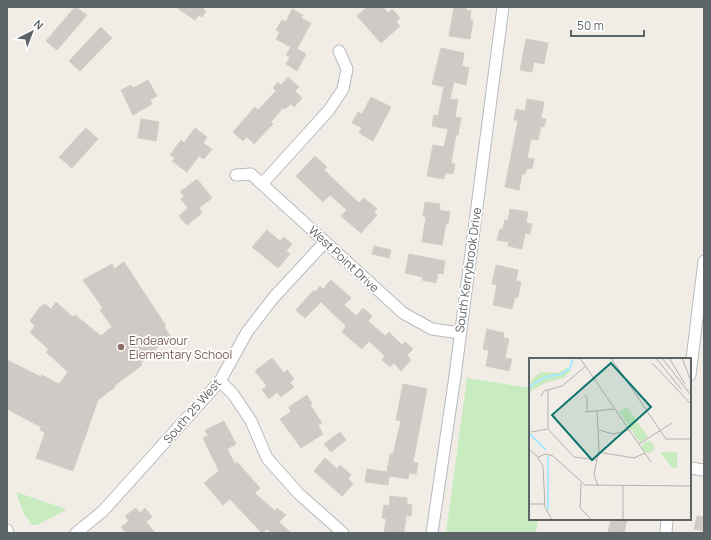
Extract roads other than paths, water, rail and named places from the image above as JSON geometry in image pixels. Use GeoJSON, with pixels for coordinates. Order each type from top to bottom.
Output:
{"type":"FeatureCollection","features":[{"type":"Feature","properties":{"kind":"street","name":"South Kerrybrook Drive"},"geometry":{"type":"LineString","coordinates":[[432,533],[504,7]]}},
{"type":"Feature","properties":{"kind":"street"},"geometry":{"type":"LineString","coordinates":[[262,184],[330,110],[343,89],[347,69],[339,51]]}},
{"type":"Feature","properties":{"kind":"street","name":"West Point Drive"},"geometry":{"type":"LineString","coordinates":[[236,175],[251,174],[403,313],[432,329],[460,332]]}},
{"type":"Feature","properties":{"kind":"street","name":"South 25 West"},"geometry":{"type":"LineString","coordinates":[[76,533],[89,530],[103,511],[220,381],[247,332],[274,297],[325,242]]}},
{"type":"Feature","properties":{"kind":"street"},"geometry":{"type":"LineString","coordinates":[[691,367],[704,261]]}},
{"type":"Feature","properties":{"kind":"street"},"geometry":{"type":"LineString","coordinates":[[220,381],[233,394],[251,420],[267,458],[298,493],[343,533]]}},
{"type":"Feature","properties":{"kind":"street"},"geometry":{"type":"LineString","coordinates":[[691,468],[704,470]]}},
{"type":"Feature","properties":{"kind":"street"},"geometry":{"type":"LineString","coordinates":[[666,533],[667,520]]}},
{"type":"Feature","properties":{"kind":"place","name":"Endeavour Elementary School"},"geometry":{"type":"Point","coordinates":[121,347]}}]}
